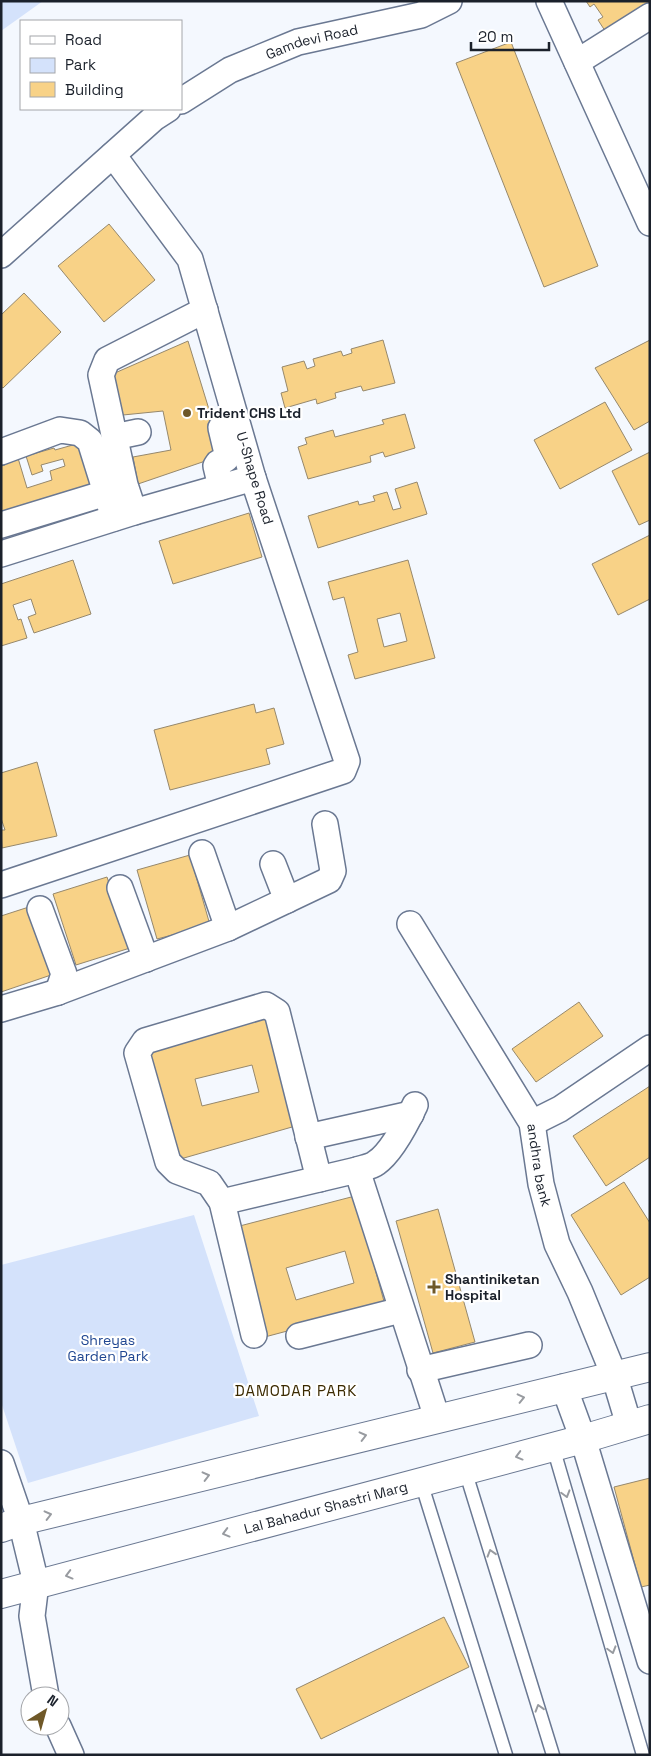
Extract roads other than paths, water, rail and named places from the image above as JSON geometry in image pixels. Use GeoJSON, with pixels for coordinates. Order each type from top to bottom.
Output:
{"type":"FeatureCollection","features":[{"type":"Feature","properties":{"kind":"main road"},"geometry":{"type":"LineString","coordinates":[[11,1525],[436,1418],[650,1367]]}},
{"type":"Feature","properties":{"kind":"main road","name":"Lal Bahadur Shastri Marg"},"geometry":{"type":"LineString","coordinates":[[1,1594],[583,1439],[639,1422]]}},
{"type":"Feature","properties":{"kind":"street","name":"Gamdevi Road"},"geometry":{"type":"LineString","coordinates":[[182,100],[230,70],[298,42],[421,16],[448,1]]}},
{"type":"Feature","properties":{"kind":"street"},"geometry":{"type":"LineString","coordinates":[[549,1],[650,223]]}},
{"type":"Feature","properties":{"kind":"street"},"geometry":{"type":"LineString","coordinates":[[577,62],[650,16]]}},
{"type":"Feature","properties":{"kind":"street"},"geometry":{"type":"LineString","coordinates":[[1,255],[154,118],[166,110]]}},
{"type":"Feature","properties":{"kind":"street","name":"U-Shape Road"},"geometry":{"type":"LineString","coordinates":[[1,884],[343,771],[347,761],[254,478],[190,259],[113,155]]}},
{"type":"Feature","properties":{"kind":"street"},"geometry":{"type":"LineString","coordinates":[[124,515],[126,434],[100,375],[107,360],[205,310]]}},
{"type":"Feature","properties":{"kind":"street"},"geometry":{"type":"LineString","coordinates":[[221,487],[216,466],[226,459],[227,453],[221,428],[228,422],[236,419]]}},
{"type":"Feature","properties":{"kind":"street"},"geometry":{"type":"LineString","coordinates":[[1,452],[60,430],[80,433],[90,441],[106,493],[124,515]]}},
{"type":"Feature","properties":{"kind":"street"},"geometry":{"type":"LineString","coordinates":[[1,554],[124,515],[254,478]]}},
{"type":"Feature","properties":{"kind":"street"},"geometry":{"type":"LineString","coordinates":[[1,525],[106,493]]}},
{"type":"Feature","properties":{"kind":"street"},"geometry":{"type":"LineString","coordinates":[[1,1009],[58,992],[228,928],[329,880],[333,871],[325,824]]}},
{"type":"Feature","properties":{"kind":"street"},"geometry":{"type":"LineString","coordinates":[[202,853],[228,928]]}},
{"type":"Feature","properties":{"kind":"street"},"geometry":{"type":"LineString","coordinates":[[273,864],[287,900]]}},
{"type":"Feature","properties":{"kind":"street"},"geometry":{"type":"LineString","coordinates":[[120,888],[146,959]]}},
{"type":"Feature","properties":{"kind":"street"},"geometry":{"type":"LineString","coordinates":[[40,909],[64,974],[58,992]]}},
{"type":"Feature","properties":{"kind":"street","name":"andhra bank"},"geometry":{"type":"LineString","coordinates":[[410,924],[532,1123],[540,1184],[557,1244],[580,1292],[614,1375],[639,1422]]}},
{"type":"Feature","properties":{"kind":"street"},"geometry":{"type":"LineString","coordinates":[[254,1335],[222,1202],[209,1183],[177,1171],[168,1162],[137,1052],[145,1041],[266,1005],[277,1012],[319,1179]]}},
{"type":"Feature","properties":{"kind":"street"},"geometry":{"type":"LineString","coordinates":[[532,1123],[560,1109],[650,1048]]}},
{"type":"Feature","properties":{"kind":"street"},"geometry":{"type":"LineString","coordinates":[[222,1202],[357,1170],[376,1163],[392,1146],[406,1125],[414,1108],[308,1137]]}},
{"type":"Feature","properties":{"kind":"street"},"geometry":{"type":"LineString","coordinates":[[357,1170],[436,1418]]}},
{"type":"Feature","properties":{"kind":"street"},"geometry":{"type":"LineString","coordinates":[[299,1336],[401,1310]]}},
{"type":"Feature","properties":{"kind":"street"},"geometry":{"type":"LineString","coordinates":[[420,1370],[529,1345]]}},
{"type":"Feature","properties":{"kind":"street"},"geometry":{"type":"LineString","coordinates":[[564,1387],[583,1439],[650,1661]]}},
{"type":"Feature","properties":{"kind":"street"},"geometry":{"type":"LineString","coordinates":[[1,1463],[11,1525],[36,1584],[32,1616],[44,1686]]}},
{"type":"Feature","properties":{"kind":"street"},"geometry":{"type":"LineString","coordinates":[[62,1736],[71,1755]]}},
{"type":"Feature","properties":{"kind":"lane"},"geometry":{"type":"LineString","coordinates":[[553,1447],[643,1755]]}},
{"type":"Feature","properties":{"kind":"lane"},"geometry":{"type":"LineString","coordinates":[[465,1470],[553,1755]]}},
{"type":"Feature","properties":{"kind":"lane"},"geometry":{"type":"LineString","coordinates":[[421,1482],[506,1755]]}},
{"type":"Feature","properties":{"kind":"place","name":"Trident CHS Ltd"},"geometry":{"type":"Point","coordinates":[187,413]}},
{"type":"Feature","properties":{"kind":"place","name":"Shantiniketan Hospital"},"geometry":{"type":"Point","coordinates":[434,1287]}},
{"type":"Feature","properties":{"kind":"district","name":"DAMODAR PARK"},"geometry":{"type":"Point","coordinates":[296,1391]}},
{"type":"Feature","properties":{"kind":"park label","name":"Shreyas Garden Park"},"geometry":{"type":"Point","coordinates":[108,1348]}}]}
